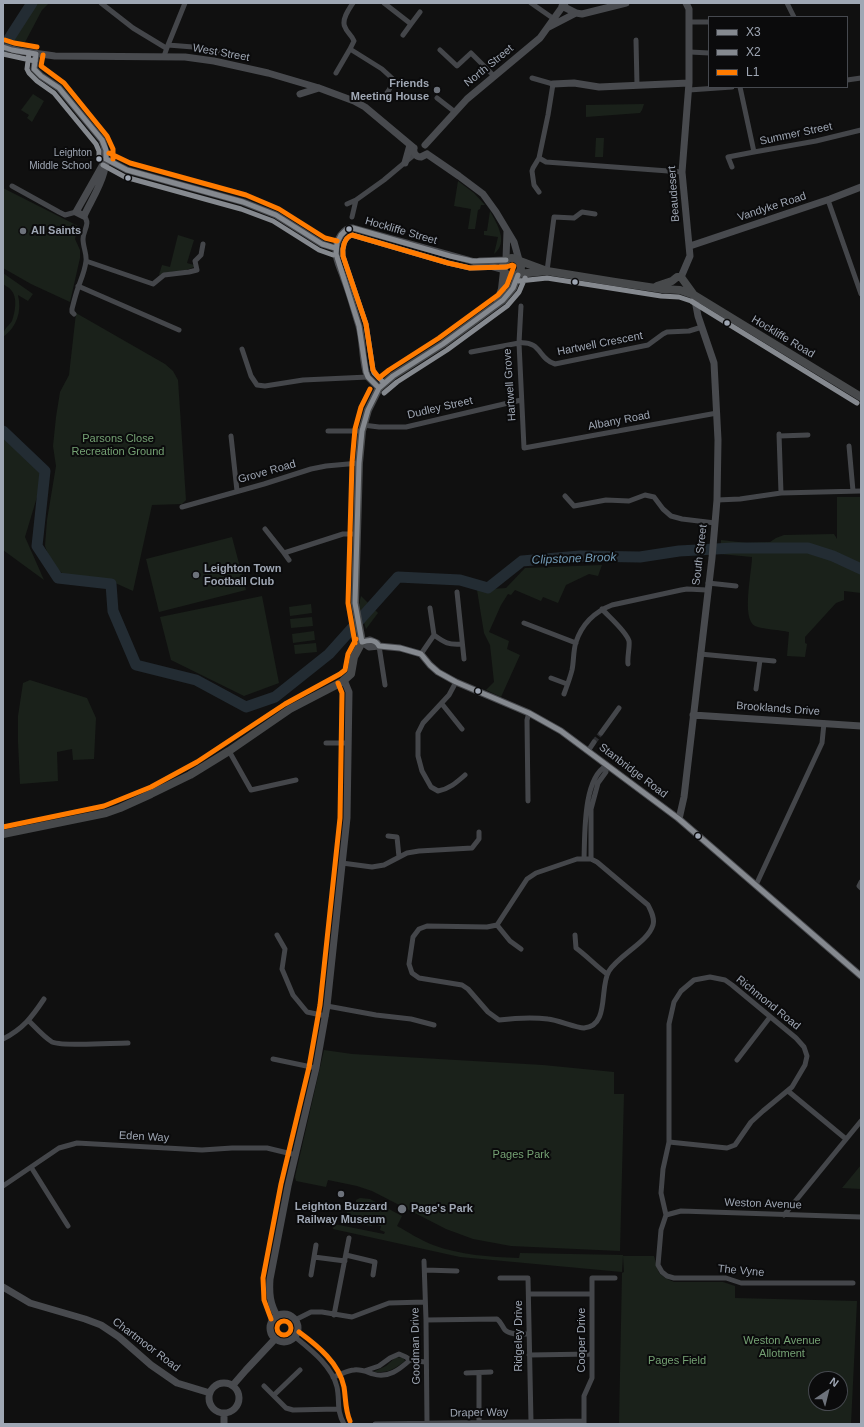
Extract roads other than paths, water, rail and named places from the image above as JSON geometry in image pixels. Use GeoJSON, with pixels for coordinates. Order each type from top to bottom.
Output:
{"type":"FeatureCollection","features":[{"type":"Feature","properties":{"kind":"main road"},"geometry":{"type":"LineString","coordinates":[[497,304],[502,289],[504,271],[503,265],[506,260],[514,257],[547,271]]}},
{"type":"Feature","properties":{"kind":"main road"},"geometry":{"type":"LineString","coordinates":[[3,834],[120,808],[190,775],[229,751],[290,709],[344,680],[351,674],[354,657],[362,638],[355,603],[359,463],[363,428],[368,410],[379,388],[405,367],[444,344],[503,300],[513,288],[522,266],[519,260]]}},
{"type":"Feature","properties":{"kind":"main road"},"geometry":{"type":"LineString","coordinates":[[504,271],[508,275],[515,276],[518,274],[547,271],[662,289],[678,290],[684,286],[683,280],[677,277],[672,281],[654,287]]}},
{"type":"Feature","properties":{"kind":"main road","name":"Hockliffe Road"},"geometry":{"type":"LineString","coordinates":[[683,280],[694,295]]}},
{"type":"Feature","properties":{"kind":"main road"},"geometry":{"type":"LineString","coordinates":[[672,281],[672,286],[678,290]]}},
{"type":"Feature","properties":{"kind":"main road","name":"Hockliffe Road"},"geometry":{"type":"LineString","coordinates":[[678,290],[694,295],[861,397]]}},
{"type":"Feature","properties":{"kind":"street"},"geometry":{"type":"LineString","coordinates":[[101,3],[133,28],[167,46]]}},
{"type":"Feature","properties":{"kind":"street"},"geometry":{"type":"LineString","coordinates":[[164,56],[185,3]]}},
{"type":"Feature","properties":{"kind":"street"},"geometry":{"type":"LineString","coordinates":[[336,74],[354,41],[343,23],[354,3]]}},
{"type":"Feature","properties":{"kind":"street"},"geometry":{"type":"LineString","coordinates":[[384,3],[411,24]]}},
{"type":"Feature","properties":{"kind":"street"},"geometry":{"type":"LineString","coordinates":[[531,3],[538,5],[554,19]]}},
{"type":"Feature","properties":{"kind":"street"},"geometry":{"type":"LineString","coordinates":[[549,27],[576,14],[626,3]]}},
{"type":"Feature","properties":{"kind":"street","name":"Beaudesert"},"geometry":{"type":"LineString","coordinates":[[683,280],[690,256],[682,172],[689,86],[690,52],[689,9],[686,3]]}},
{"type":"Feature","properties":{"kind":"street"},"geometry":{"type":"LineString","coordinates":[[787,3],[794,16]]}},
{"type":"Feature","properties":{"kind":"street"},"geometry":{"type":"LineString","coordinates":[[564,5],[576,14]]}},
{"type":"Feature","properties":{"kind":"street","name":"North Street"},"geometry":{"type":"LineString","coordinates":[[425,145],[467,99],[534,44],[549,27],[564,5]]}},
{"type":"Feature","properties":{"kind":"street"},"geometry":{"type":"LineString","coordinates":[[403,35],[420,12]]}},
{"type":"Feature","properties":{"kind":"street"},"geometry":{"type":"LineString","coordinates":[[690,22],[708,22]]}},
{"type":"Feature","properties":{"kind":"street"},"geometry":{"type":"LineString","coordinates":[[636,40],[637,85]]}},
{"type":"Feature","properties":{"kind":"street","name":"West Street"},"geometry":{"type":"LineString","coordinates":[[167,46],[193,47],[237,56]]}},
{"type":"Feature","properties":{"kind":"street","name":"West Street"},"geometry":{"type":"LineString","coordinates":[[3,47],[12,50],[55,56],[164,56],[214,61],[268,73],[345,96],[365,107],[413,149]]}},
{"type":"Feature","properties":{"kind":"street"},"geometry":{"type":"LineString","coordinates":[[350,49],[382,69],[394,80],[384,97]]}},
{"type":"Feature","properties":{"kind":"street"},"geometry":{"type":"LineString","coordinates":[[440,50],[456,66],[468,54],[471,53],[494,76]]}},
{"type":"Feature","properties":{"kind":"street"},"geometry":{"type":"LineString","coordinates":[[690,52],[708,53]]}},
{"type":"Feature","properties":{"kind":"street"},"geometry":{"type":"LineString","coordinates":[[36,54],[34,69],[41,76],[59,88],[102,140],[106,150],[106,167],[103,177],[84,216]]}},
{"type":"Feature","properties":{"kind":"street"},"geometry":{"type":"LineString","coordinates":[[532,78],[553,84],[574,84],[599,87],[637,85],[708,86]]}},
{"type":"Feature","properties":{"kind":"street"},"geometry":{"type":"LineString","coordinates":[[848,80],[861,78]]}},
{"type":"Feature","properties":{"kind":"street"},"geometry":{"type":"LineString","coordinates":[[539,192],[534,185],[532,171],[539,158],[553,84]]}},
{"type":"Feature","properties":{"kind":"street"},"geometry":{"type":"LineString","coordinates":[[300,94],[319,88]]}},
{"type":"Feature","properties":{"kind":"street","name":"Summer Street"},"geometry":{"type":"LineString","coordinates":[[740,88],[754,152],[816,141],[861,130]]}},
{"type":"Feature","properties":{"kind":"street"},"geometry":{"type":"LineString","coordinates":[[437,98],[455,112]]}},
{"type":"Feature","properties":{"kind":"street"},"geometry":{"type":"LineString","coordinates":[[347,204],[356,200],[405,162],[413,149],[419,144],[425,145],[428,150],[427,154]]}},
{"type":"Feature","properties":{"kind":"street"},"geometry":{"type":"LineString","coordinates":[[413,149],[421,157],[427,154]]}},
{"type":"Feature","properties":{"kind":"street"},"geometry":{"type":"LineString","coordinates":[[405,162],[413,149]]}},
{"type":"Feature","properties":{"kind":"street"},"geometry":{"type":"LineString","coordinates":[[732,167],[728,157],[754,152]]}},
{"type":"Feature","properties":{"kind":"street"},"geometry":{"type":"LineString","coordinates":[[427,154],[483,194],[514,242],[519,260]]}},
{"type":"Feature","properties":{"kind":"street"},"geometry":{"type":"LineString","coordinates":[[539,158],[546,162],[682,172]]}},
{"type":"Feature","properties":{"kind":"street"},"geometry":{"type":"LineString","coordinates":[[76,212],[106,159]]}},
{"type":"Feature","properties":{"kind":"street"},"geometry":{"type":"LineString","coordinates":[[106,159],[127,170],[243,202],[276,216],[322,244],[335,248],[337,260],[345,280],[362,339],[364,365],[368,377],[379,388]]}},
{"type":"Feature","properties":{"kind":"street"},"geometry":{"type":"LineString","coordinates":[[12,186],[65,215],[76,212],[84,216],[86,219],[87,224],[83,238],[86,261],[72,309],[74,314]]}},
{"type":"Feature","properties":{"kind":"street","name":"Vandyke Road"},"geometry":{"type":"LineString","coordinates":[[690,246],[828,200],[861,187]]}},
{"type":"Feature","properties":{"kind":"street"},"geometry":{"type":"LineString","coordinates":[[352,217],[356,200]]}},
{"type":"Feature","properties":{"kind":"street"},"geometry":{"type":"LineString","coordinates":[[828,200],[861,294]]}},
{"type":"Feature","properties":{"kind":"street"},"geometry":{"type":"LineString","coordinates":[[547,271],[554,217],[574,218],[582,212],[595,214]]}},
{"type":"Feature","properties":{"kind":"street","name":"Hockliffe Street"},"geometry":{"type":"LineString","coordinates":[[335,248],[342,233],[350,228],[504,271]]}},
{"type":"Feature","properties":{"kind":"street"},"geometry":{"type":"LineString","coordinates":[[506,260],[507,231]]}},
{"type":"Feature","properties":{"kind":"street"},"geometry":{"type":"LineString","coordinates":[[86,261],[153,284],[164,275],[197,270],[195,261],[201,255],[204,244]]}},
{"type":"Feature","properties":{"kind":"street","name":"Hockliffe Street"},"geometry":{"type":"LineString","coordinates":[[472,261],[506,260]]}},
{"type":"Feature","properties":{"kind":"street"},"geometry":{"type":"LineString","coordinates":[[78,286],[179,330]]}},
{"type":"Feature","properties":{"kind":"street","name":"South Street"},"geometry":{"type":"LineString","coordinates":[[679,819],[684,797],[712,558],[717,500],[718,440],[714,363],[698,316],[694,295]]}},
{"type":"Feature","properties":{"kind":"street"},"geometry":{"type":"LineString","coordinates":[[519,343],[521,306]]}},
{"type":"Feature","properties":{"kind":"street","name":"Hartwell Crescent"},"geometry":{"type":"LineString","coordinates":[[519,343],[533,344],[550,362],[558,364],[648,345],[667,332],[689,331],[702,327]]}},
{"type":"Feature","properties":{"kind":"street","name":"Hartwell Grove"},"geometry":{"type":"LineString","coordinates":[[471,352],[519,343],[524,448]]}},
{"type":"Feature","properties":{"kind":"street"},"geometry":{"type":"LineString","coordinates":[[242,349],[251,376],[257,385],[265,386],[303,380],[368,377]]}},
{"type":"Feature","properties":{"kind":"street","name":"Dudley Street"},"geometry":{"type":"LineString","coordinates":[[328,431],[379,427],[406,427],[521,400]]}},
{"type":"Feature","properties":{"kind":"street","name":"Albany Road"},"geometry":{"type":"LineString","coordinates":[[524,448],[717,413]]}},
{"type":"Feature","properties":{"kind":"street"},"geometry":{"type":"LineString","coordinates":[[781,493],[779,435],[808,435]]}},
{"type":"Feature","properties":{"kind":"street"},"geometry":{"type":"LineString","coordinates":[[231,436],[236,491]]}},
{"type":"Feature","properties":{"kind":"street"},"geometry":{"type":"LineString","coordinates":[[849,446],[853,490]]}},
{"type":"Feature","properties":{"kind":"street","name":"Grove Road"},"geometry":{"type":"LineString","coordinates":[[182,507],[311,469],[359,463]]}},
{"type":"Feature","properties":{"kind":"street"},"geometry":{"type":"LineString","coordinates":[[717,500],[740,499],[781,493],[861,490]]}},
{"type":"Feature","properties":{"kind":"street"},"geometry":{"type":"LineString","coordinates":[[565,496],[574,506],[606,500],[629,501],[645,495],[654,497],[663,509],[671,516],[682,519],[715,523]]}},
{"type":"Feature","properties":{"kind":"street"},"geometry":{"type":"LineString","coordinates":[[265,529],[289,560]]}},
{"type":"Feature","properties":{"kind":"street"},"geometry":{"type":"LineString","coordinates":[[284,553],[343,534],[357,534]]}},
{"type":"Feature","properties":{"kind":"street"},"geometry":{"type":"LineString","coordinates":[[564,694],[572,671],[576,643],[583,627],[594,614],[612,605],[687,589],[708,586],[736,586]]}},
{"type":"Feature","properties":{"kind":"street"},"geometry":{"type":"LineString","coordinates":[[457,592],[464,659]]}},
{"type":"Feature","properties":{"kind":"street"},"geometry":{"type":"LineString","coordinates":[[362,638],[377,643],[379,646],[400,648],[421,654],[434,634],[430,608]]}},
{"type":"Feature","properties":{"kind":"street"},"geometry":{"type":"LineString","coordinates":[[602,609],[627,636],[629,643],[627,655],[628,664]]}},
{"type":"Feature","properties":{"kind":"street"},"geometry":{"type":"LineString","coordinates":[[524,623],[576,643]]}},
{"type":"Feature","properties":{"kind":"street"},"geometry":{"type":"LineString","coordinates":[[434,634],[444,642],[451,645],[462,644]]}},
{"type":"Feature","properties":{"kind":"street"},"geometry":{"type":"LineString","coordinates":[[379,646],[385,685]]}},
{"type":"Feature","properties":{"kind":"street","name":"Stanbridge Road"},"geometry":{"type":"LineString","coordinates":[[421,654],[438,672],[456,682],[529,713],[561,731],[679,819],[861,976]]}},
{"type":"Feature","properties":{"kind":"street"},"geometry":{"type":"LineString","coordinates":[[700,654],[774,661]]}},
{"type":"Feature","properties":{"kind":"street"},"geometry":{"type":"LineString","coordinates":[[756,689],[760,660]]}},
{"type":"Feature","properties":{"kind":"street"},"geometry":{"type":"LineString","coordinates":[[551,678],[567,684]]}},
{"type":"Feature","properties":{"kind":"street"},"geometry":{"type":"LineString","coordinates":[[277,1316],[270,1302],[270,1279],[288,1186],[316,1068],[326,1016],[347,818],[349,692],[344,680]]}},
{"type":"Feature","properties":{"kind":"street"},"geometry":{"type":"LineString","coordinates":[[456,682],[442,704],[423,723],[418,733],[418,756],[422,771],[431,787],[438,791],[445,790],[465,775]]}},
{"type":"Feature","properties":{"kind":"street"},"geometry":{"type":"LineString","coordinates":[[442,704],[462,729]]}},
{"type":"Feature","properties":{"kind":"street"},"geometry":{"type":"LineString","coordinates":[[601,733],[619,708]]}},
{"type":"Feature","properties":{"kind":"street"},"geometry":{"type":"LineString","coordinates":[[528,801],[527,720],[529,713]]}},
{"type":"Feature","properties":{"kind":"street","name":"Brooklands Drive"},"geometry":{"type":"LineString","coordinates":[[693,715],[861,726]]}},
{"type":"Feature","properties":{"kind":"street"},"geometry":{"type":"LineString","coordinates":[[756,885],[822,742],[824,723]]}},
{"type":"Feature","properties":{"kind":"street"},"geometry":{"type":"LineString","coordinates":[[588,751],[594,742]]}},
{"type":"Feature","properties":{"kind":"street"},"geometry":{"type":"LineString","coordinates":[[326,743],[348,744]]}},
{"type":"Feature","properties":{"kind":"street"},"geometry":{"type":"LineString","coordinates":[[229,751],[251,790],[296,780]]}},
{"type":"Feature","properties":{"kind":"street"},"geometry":{"type":"LineString","coordinates":[[584,859],[587,808],[592,784],[602,768],[606,766]]}},
{"type":"Feature","properties":{"kind":"street"},"geometry":{"type":"LineString","coordinates":[[591,859],[591,809],[598,783],[606,772],[606,766]]}},
{"type":"Feature","properties":{"kind":"street"},"geometry":{"type":"LineString","coordinates":[[342,863],[372,866],[384,865],[407,853],[454,848],[472,848],[480,839],[479,832]]}},
{"type":"Feature","properties":{"kind":"street"},"geometry":{"type":"LineString","coordinates":[[388,836],[397,837],[399,857]]}},
{"type":"Feature","properties":{"kind":"street"},"geometry":{"type":"LineString","coordinates":[[577,859],[591,859],[597,862],[648,905],[653,915],[653,924],[648,935],[613,965],[607,974],[604,983],[601,1015],[594,1024],[584,1028],[548,1019],[499,1020],[488,1012],[468,989],[462,985],[419,978],[412,973],[408,964],[414,937],[419,929],[427,926],[487,927],[497,925],[527,879],[536,873],[577,859]]}},
{"type":"Feature","properties":{"kind":"street"},"geometry":{"type":"LineString","coordinates":[[861,882],[859,886],[861,888]]}},
{"type":"Feature","properties":{"kind":"street"},"geometry":{"type":"LineString","coordinates":[[497,925],[510,941],[521,949]]}},
{"type":"Feature","properties":{"kind":"street"},"geometry":{"type":"LineString","coordinates":[[277,935],[285,949],[282,969],[293,994],[308,1012],[326,1016]]}},
{"type":"Feature","properties":{"kind":"street"},"geometry":{"type":"LineString","coordinates":[[575,935],[576,948],[607,974]]}},
{"type":"Feature","properties":{"kind":"street","name":"Richmond Road"},"geometry":{"type":"LineString","coordinates":[[660,1239],[661,1230],[666,1215],[661,1194],[663,1169],[669,1142],[669,1024],[674,1002],[681,991],[694,980],[710,978],[725,980],[796,1038],[804,1047],[807,1056],[805,1065],[792,1087],[762,1111],[751,1122],[735,1145],[727,1148],[669,1142]]}},
{"type":"Feature","properties":{"kind":"street"},"geometry":{"type":"LineString","coordinates":[[3,1039],[16,1032],[29,1021],[44,999]]}},
{"type":"Feature","properties":{"kind":"street"},"geometry":{"type":"LineString","coordinates":[[327,1006],[376,1015],[411,1019],[434,1026]]}},
{"type":"Feature","properties":{"kind":"street"},"geometry":{"type":"LineString","coordinates":[[738,1060],[770,1017]]}},
{"type":"Feature","properties":{"kind":"street"},"geometry":{"type":"LineString","coordinates":[[29,1021],[48,1039],[54,1042],[71,1044],[128,1043]]}},
{"type":"Feature","properties":{"kind":"street"},"geometry":{"type":"LineString","coordinates":[[273,1059],[316,1068]]}},
{"type":"Feature","properties":{"kind":"street"},"geometry":{"type":"LineString","coordinates":[[788,1091],[846,1139]]}},
{"type":"Feature","properties":{"kind":"street"},"geometry":{"type":"LineString","coordinates":[[784,1215],[861,1121]]}},
{"type":"Feature","properties":{"kind":"street","name":"Eden Way"},"geometry":{"type":"LineString","coordinates":[[3,1186],[59,1148],[77,1143],[202,1150],[267,1148],[296,1155]]}},
{"type":"Feature","properties":{"kind":"street"},"geometry":{"type":"LineString","coordinates":[[31,1168],[68,1226]]}},
{"type":"Feature","properties":{"kind":"street","name":"Weston Avenue"},"geometry":{"type":"LineString","coordinates":[[666,1215],[681,1211],[861,1217]]}},
{"type":"Feature","properties":{"kind":"street"},"geometry":{"type":"LineString","coordinates":[[334,1315],[349,1238]]}},
{"type":"Feature","properties":{"kind":"street","name":"The Vyne"},"geometry":{"type":"LineString","coordinates":[[660,1239],[658,1265],[662,1272],[667,1276],[674,1278],[726,1278],[740,1283],[853,1283]]}},
{"type":"Feature","properties":{"kind":"street"},"geometry":{"type":"LineString","coordinates":[[311,1275],[316,1245]]}},
{"type":"Feature","properties":{"kind":"street"},"geometry":{"type":"LineString","coordinates":[[346,1255],[375,1262],[373,1275]]}},
{"type":"Feature","properties":{"kind":"street"},"geometry":{"type":"LineString","coordinates":[[314,1257],[345,1261]]}},
{"type":"Feature","properties":{"kind":"street","name":"Goodman Drive"},"geometry":{"type":"LineString","coordinates":[[424,1261],[426,1320],[426,1423]]}},
{"type":"Feature","properties":{"kind":"street"},"geometry":{"type":"LineString","coordinates":[[425,1270],[457,1271]]}},
{"type":"Feature","properties":{"kind":"street","name":"Ridgeley Drive"},"geometry":{"type":"LineString","coordinates":[[500,1278],[528,1278],[531,1422]]}},
{"type":"Feature","properties":{"kind":"street","name":"Cooper Drive"},"geometry":{"type":"LineString","coordinates":[[584,1423],[584,1396],[592,1378],[592,1278],[615,1278]]}},
{"type":"Feature","properties":{"kind":"street","name":"Chartmoor Road"},"geometry":{"type":"LineString","coordinates":[[3,1287],[30,1303],[101,1325],[119,1337],[151,1365],[177,1383],[210,1393]]}},
{"type":"Feature","properties":{"kind":"street"},"geometry":{"type":"LineString","coordinates":[[529,1294],[592,1294]]}},
{"type":"Feature","properties":{"kind":"street"},"geometry":{"type":"LineString","coordinates":[[295,1320],[302,1315],[311,1312],[322,1312],[352,1317],[389,1303],[425,1302]]}},
{"type":"Feature","properties":{"kind":"street"},"geometry":{"type":"LineString","coordinates":[[289,1315],[295,1320],[298,1328],[295,1337],[292,1340],[283,1342],[275,1339],[272,1335],[270,1327],[271,1323],[277,1316],[289,1315]]}},
{"type":"Feature","properties":{"kind":"street"},"geometry":{"type":"LineString","coordinates":[[426,1320],[497,1319],[509,1333],[528,1334]]}},
{"type":"Feature","properties":{"kind":"street"},"geometry":{"type":"LineString","coordinates":[[295,1337],[325,1365],[333,1377],[337,1388],[340,1418],[344,1424]]}},
{"type":"Feature","properties":{"kind":"street"},"geometry":{"type":"LineString","coordinates":[[233,1385],[275,1339]]}},
{"type":"Feature","properties":{"kind":"street"},"geometry":{"type":"LineString","coordinates":[[364,1371],[379,1366],[393,1356],[399,1354],[410,1360],[426,1362]]}},
{"type":"Feature","properties":{"kind":"street"},"geometry":{"type":"LineString","coordinates":[[529,1355],[592,1354]]}},
{"type":"Feature","properties":{"kind":"street"},"geometry":{"type":"LineString","coordinates":[[333,1377],[354,1370],[364,1371],[376,1375],[389,1374],[393,1373],[410,1360]]}},
{"type":"Feature","properties":{"kind":"street"},"geometry":{"type":"LineString","coordinates":[[274,1395],[300,1370]]}},
{"type":"Feature","properties":{"kind":"street"},"geometry":{"type":"LineString","coordinates":[[466,1373],[491,1372]]}},
{"type":"Feature","properties":{"kind":"street"},"geometry":{"type":"LineString","coordinates":[[478,1373],[479,1423]]}},
{"type":"Feature","properties":{"kind":"street"},"geometry":{"type":"LineString","coordinates":[[223,1382],[233,1385],[239,1393],[239,1403],[233,1410],[224,1413],[218,1412],[210,1403],[210,1393],[213,1387],[223,1382]]}},
{"type":"Feature","properties":{"kind":"street"},"geometry":{"type":"LineString","coordinates":[[264,1386],[286,1408],[293,1410],[338,1409]]}},
{"type":"Feature","properties":{"kind":"street"},"geometry":{"type":"LineString","coordinates":[[224,1413],[224,1424]]}},
{"type":"Feature","properties":{"kind":"street","name":"Draper Way"},"geometry":{"type":"LineString","coordinates":[[375,1424],[531,1422],[584,1423]]}},
{"type":"Feature","properties":{"kind":"waterway"},"geometry":{"type":"LineString","coordinates":[[3,48],[32,3]]}},
{"type":"Feature","properties":{"kind":"waterway","name":"Clipstone Brook"},"geometry":{"type":"LineString","coordinates":[[3,431],[45,471],[37,546],[58,578],[111,584],[113,611],[136,665],[196,680],[246,707],[275,697],[329,654],[398,577],[460,580],[488,588],[522,561],[580,556],[640,557],[679,551],[733,548],[808,548],[833,556],[861,569]]}},
{"type":"Feature","properties":{"kind":"tunnel"},"geometry":{"type":"LineString","coordinates":[[594,742],[601,733]]}},
{"type":"Feature","properties":{"kind":"place","name":"Friends Meeting House"},"geometry":{"type":"Point","coordinates":[437,90]}},
{"type":"Feature","properties":{"kind":"place","name":"Leighton Middle School"},"geometry":{"type":"Point","coordinates":[99,159]}},
{"type":"Feature","properties":{"kind":"place","name":"All Saints"},"geometry":{"type":"Point","coordinates":[23,231]}},
{"type":"Feature","properties":{"kind":"place","name":"Leighton Town Football Club"},"geometry":{"type":"Point","coordinates":[196,575]}},
{"type":"Feature","properties":{"kind":"place","name":"Leighton Buzzard Railway Museum"},"geometry":{"type":"Point","coordinates":[341,1194]}},
{"type":"Feature","properties":{"kind":"place","name":"Page's Park"},"geometry":{"type":"Point","coordinates":[402,1209]}},
{"type":"Feature","properties":{"kind":"park label","name":"Parsons Close Recreation Ground"},"geometry":{"type":"Point","coordinates":[118,445]}},
{"type":"Feature","properties":{"kind":"park label","name":"Pages Park"},"geometry":{"type":"Point","coordinates":[521,1155]}},
{"type":"Feature","properties":{"kind":"park label","name":"Weston Avenue Allotment"},"geometry":{"type":"Point","coordinates":[782,1347]}},
{"type":"Feature","properties":{"kind":"park label","name":"Pages Field"},"geometry":{"type":"Point","coordinates":[677,1361]}}]}
